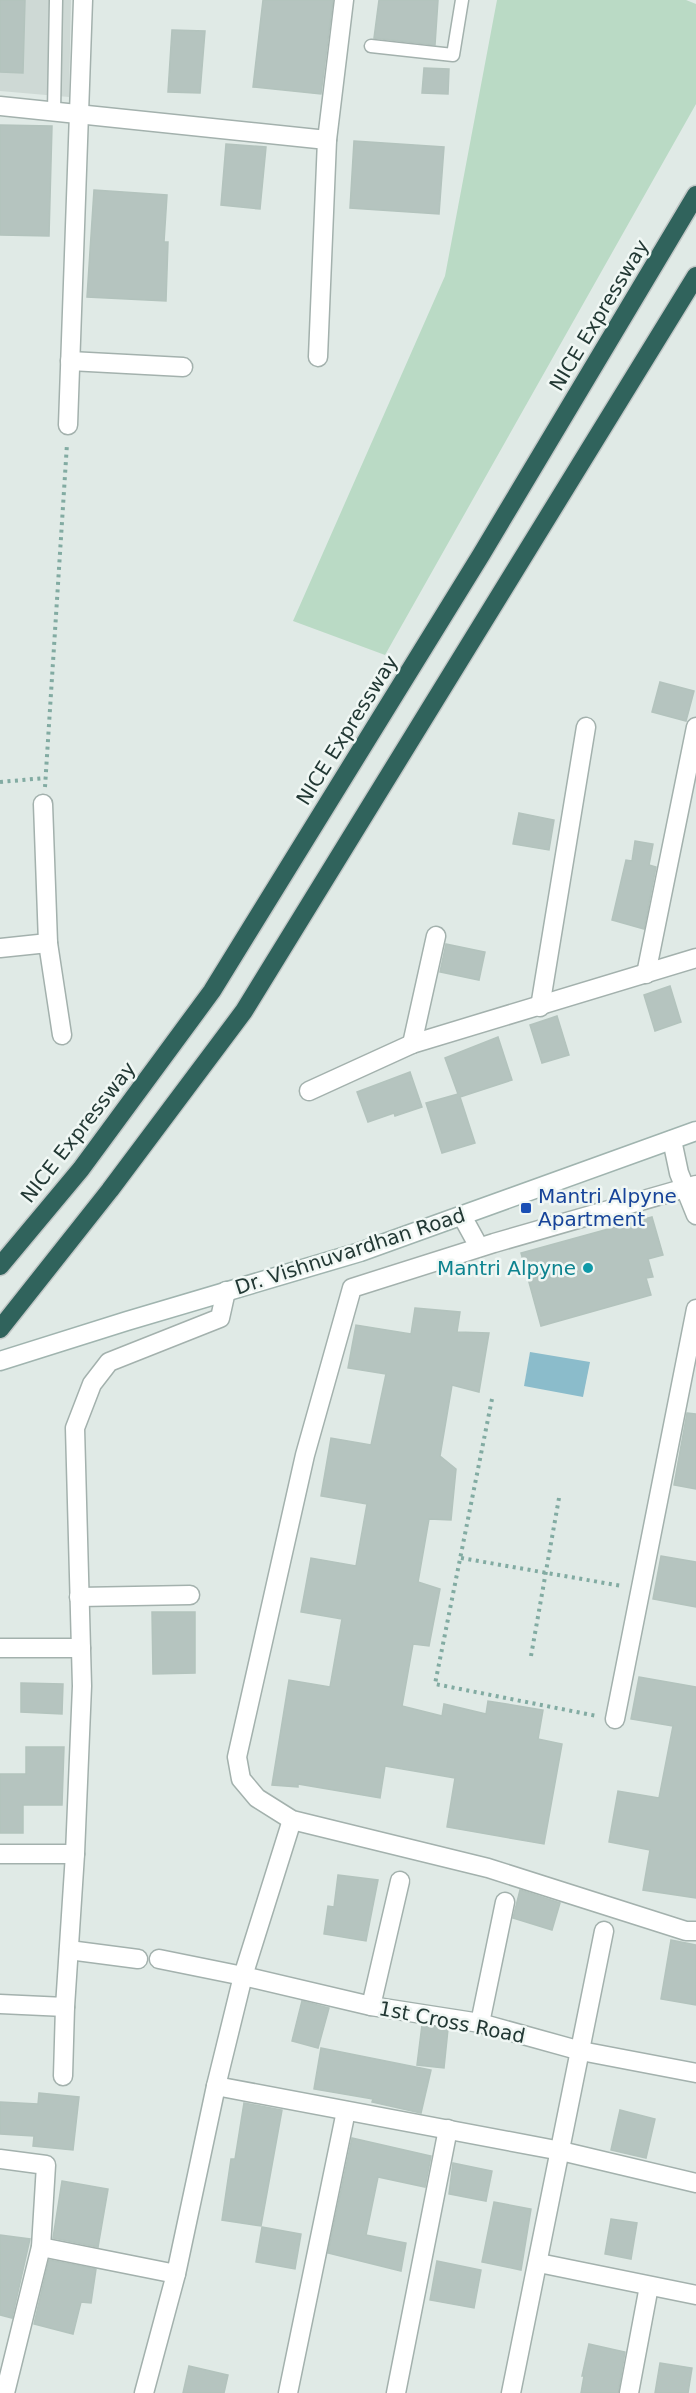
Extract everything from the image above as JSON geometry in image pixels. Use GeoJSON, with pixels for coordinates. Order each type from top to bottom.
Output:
{"type":"FeatureCollection","features":[{"type":"Feature","properties":{"kind":"highway","name":"NICE Expressway"},"geometry":{"type":"LineString","coordinates":[[0,1266],[81,1169],[212,991],[481,555],[696,195]]}},
{"type":"Feature","properties":{"kind":"highway"},"geometry":{"type":"LineString","coordinates":[[0,1329],[110,1190],[244,1011],[696,276]]}},
{"type":"Feature","properties":{"kind":"street"},"geometry":{"type":"LineString","coordinates":[[68,426],[84,0]]}},
{"type":"Feature","properties":{"kind":"street"},"geometry":{"type":"LineString","coordinates":[[318,357],[327,140],[344,0]]}},
{"type":"Feature","properties":{"kind":"street"},"geometry":{"type":"LineString","coordinates":[[0,106],[327,140]]}},
{"type":"Feature","properties":{"kind":"street"},"geometry":{"type":"LineString","coordinates":[[70,361],[183,367]]}},
{"type":"Feature","properties":{"kind":"street"},"geometry":{"type":"LineString","coordinates":[[540,1007],[586,727]]}},
{"type":"Feature","properties":{"kind":"street"},"geometry":{"type":"LineString","coordinates":[[646,974],[696,727]]}},
{"type":"Feature","properties":{"kind":"street"},"geometry":{"type":"LineString","coordinates":[[43,804],[48,943],[62,1035]]}},
{"type":"Feature","properties":{"kind":"street"},"geometry":{"type":"LineString","coordinates":[[412,1044],[436,936]]}},
{"type":"Feature","properties":{"kind":"street"},"geometry":{"type":"LineString","coordinates":[[0,948],[48,943]]}},
{"type":"Feature","properties":{"kind":"street"},"geometry":{"type":"LineString","coordinates":[[309,1091],[412,1044],[696,958]]}},
{"type":"Feature","properties":{"kind":"street","name":"Dr. Vishnuvardhan Road"},"geometry":{"type":"LineString","coordinates":[[0,1361],[360,1252],[696,1131]]}},
{"type":"Feature","properties":{"kind":"street"},"geometry":{"type":"LineString","coordinates":[[672,1140],[690,1187],[696,1215]]}},
{"type":"Feature","properties":{"kind":"street"},"geometry":{"type":"LineString","coordinates":[[690,1187],[479,1247],[352,1288],[304,1455],[237,1756],[241,1779],[257,1798],[292,1820],[488,1868],[686,1931],[696,1931]]}},
{"type":"Feature","properties":{"kind":"street"},"geometry":{"type":"LineString","coordinates":[[462,1216],[479,1247]]}},
{"type":"Feature","properties":{"kind":"street"},"geometry":{"type":"LineString","coordinates":[[63,2076],[82,1686],[75,1428],[92,1384],[109,1362],[220,1318],[226,1291]]}},
{"type":"Feature","properties":{"kind":"street"},"geometry":{"type":"LineString","coordinates":[[615,1719],[696,1309]]}},
{"type":"Feature","properties":{"kind":"street"},"geometry":{"type":"LineString","coordinates":[[80,1597],[189,1595]]}},
{"type":"Feature","properties":{"kind":"street"},"geometry":{"type":"LineString","coordinates":[[0,1648],[81,1648]]}},
{"type":"Feature","properties":{"kind":"street"},"geometry":{"type":"LineString","coordinates":[[144,2393],[176,2274],[216,2086],[243,1976],[292,1820]]}},
{"type":"Feature","properties":{"kind":"street"},"geometry":{"type":"LineString","coordinates":[[0,1854],[75,1854]]}},
{"type":"Feature","properties":{"kind":"street"},"geometry":{"type":"LineString","coordinates":[[371,2006],[400,1881]]}},
{"type":"Feature","properties":{"kind":"street"},"geometry":{"type":"LineString","coordinates":[[480,2023],[505,1902]]}},
{"type":"Feature","properties":{"kind":"street"},"geometry":{"type":"LineString","coordinates":[[511,2393],[604,1931]]}},
{"type":"Feature","properties":{"kind":"street"},"geometry":{"type":"LineString","coordinates":[[69,1950],[138,1959]]}},
{"type":"Feature","properties":{"kind":"street","name":"1st Cross Road"},"geometry":{"type":"LineString","coordinates":[[159,1959],[371,2006],[480,2023],[581,2051],[695,2067]]}},
{"type":"Feature","properties":{"kind":"street"},"geometry":{"type":"LineString","coordinates":[[0,2004],[65,2007]]}},
{"type":"Feature","properties":{"kind":"street"},"geometry":{"type":"LineString","coordinates":[[216,2086],[561,2151],[696,2183]]}},
{"type":"Feature","properties":{"kind":"street"},"geometry":{"type":"LineString","coordinates":[[288,2393],[346,2110]]}},
{"type":"Feature","properties":{"kind":"street"},"geometry":{"type":"LineString","coordinates":[[396,2393],[448,2129]]}},
{"type":"Feature","properties":{"kind":"street"},"geometry":{"type":"LineString","coordinates":[[0,2159],[46,2166],[41,2247],[5,2393]]}},
{"type":"Feature","properties":{"kind":"street"},"geometry":{"type":"LineString","coordinates":[[41,2247],[176,2274]]}},
{"type":"Feature","properties":{"kind":"street"},"geometry":{"type":"LineString","coordinates":[[539,2263],[696,2295]]}},
{"type":"Feature","properties":{"kind":"street"},"geometry":{"type":"LineString","coordinates":[[629,2393],[649,2286]]}},
{"type":"Feature","properties":{"kind":"lane"},"geometry":{"type":"LineString","coordinates":[[54,112],[56,0]]}},
{"type":"Feature","properties":{"kind":"lane"},"geometry":{"type":"LineString","coordinates":[[371,46],[453,55],[462,0]]}},
{"type":"Feature","properties":{"kind":"path"},"geometry":{"type":"LineString","coordinates":[[43,804],[68,426]]}},
{"type":"Feature","properties":{"kind":"path"},"geometry":{"type":"LineString","coordinates":[[0,782],[45,778]]}},
{"type":"Feature","properties":{"kind":"path"},"geometry":{"type":"LineString","coordinates":[[492,1399],[435,1684],[615,1719]]}},
{"type":"Feature","properties":{"kind":"path"},"geometry":{"type":"LineString","coordinates":[[531,1656],[559,1498]]}},
{"type":"Feature","properties":{"kind":"path"},"geometry":{"type":"LineString","coordinates":[[461,1558],[640,1589]]}},
{"type":"Feature","properties":{"kind":"shaded area"},"geometry":{"type":"Polygon","coordinates":[[[0,0],[71,0],[69,97],[0,91],[0,0]]]}},
{"type":"Feature","properties":{"kind":"green space"},"geometry":{"type":"Polygon","coordinates":[[[497,0],[686,0],[696,4],[696,104],[385,655],[293,621],[445,276],[497,0]]]}},
{"type":"Feature","properties":{"kind":"water"},"geometry":{"type":"Polygon","coordinates":[[[530,1352],[590,1362],[583,1397],[524,1386],[530,1352]]]}},
{"type":"Feature","properties":{"kind":"building"},"geometry":{"type":"Polygon","coordinates":[[[0,0],[25,0],[23,73],[0,72],[0,0]]]}},
{"type":"Feature","properties":{"kind":"building"},"geometry":{"type":"Polygon","coordinates":[[[263,0],[333,0],[321,94],[253,87],[263,0]]]}},
{"type":"Feature","properties":{"kind":"building"},"geometry":{"type":"Polygon","coordinates":[[[379,0],[438,0],[435,45],[374,38],[379,0]]]}},
{"type":"Feature","properties":{"kind":"building"},"geometry":{"type":"Polygon","coordinates":[[[172,30],[205,31],[200,93],[168,92],[172,30]]]}},
{"type":"Feature","properties":{"kind":"building"},"geometry":{"type":"Polygon","coordinates":[[[424,68],[449,69],[448,94],[422,93],[424,68]]]}},
{"type":"Feature","properties":{"kind":"building"},"geometry":{"type":"Polygon","coordinates":[[[0,125],[52,126],[49,236],[0,235],[0,125]]]}},
{"type":"Feature","properties":{"kind":"building"},"geometry":{"type":"Polygon","coordinates":[[[354,141],[444,147],[439,214],[350,208],[354,141]]]}},
{"type":"Feature","properties":{"kind":"building"},"geometry":{"type":"Polygon","coordinates":[[[226,144],[266,147],[260,209],[221,205],[226,144]]]}},
{"type":"Feature","properties":{"kind":"building"},"geometry":{"type":"Polygon","coordinates":[[[94,190],[167,195],[164,242],[168,242],[166,301],[87,297],[94,190]]]}},
{"type":"Feature","properties":{"kind":"building"},"geometry":{"type":"Polygon","coordinates":[[[660,682],[694,691],[686,721],[652,712],[660,682]]]}},
{"type":"Feature","properties":{"kind":"building"},"geometry":{"type":"Polygon","coordinates":[[[519,813],[554,820],[549,850],[513,844],[519,813]]]}},
{"type":"Feature","properties":{"kind":"building"},"geometry":{"type":"Polygon","coordinates":[[[635,841],[653,844],[649,865],[656,867],[644,929],[612,920],[626,860],[632,861],[635,841]]]}},
{"type":"Feature","properties":{"kind":"building"},"geometry":{"type":"Polygon","coordinates":[[[446,944],[485,952],[479,980],[440,972],[446,944]]]}},
{"type":"Feature","properties":{"kind":"building"},"geometry":{"type":"Polygon","coordinates":[[[670,986],[681,1022],[655,1031],[644,995],[670,986]]]}},
{"type":"Feature","properties":{"kind":"building"},"geometry":{"type":"Polygon","coordinates":[[[557,1016],[569,1055],[542,1063],[530,1025],[557,1016]]]}},
{"type":"Feature","properties":{"kind":"building"},"geometry":{"type":"Polygon","coordinates":[[[498,1037],[512,1080],[460,1097],[475,1143],[442,1153],[426,1103],[458,1094],[445,1058],[498,1037]]]}},
{"type":"Feature","properties":{"kind":"building"},"geometry":{"type":"Polygon","coordinates":[[[410,1072],[422,1107],[368,1122],[357,1092],[410,1072]]]}},
{"type":"Feature","properties":{"kind":"building","name":"Mantri Alpyne"},"geometry":{"type":"Polygon","coordinates":[[[652,1217],[663,1255],[648,1259],[653,1277],[646,1278],[651,1295],[541,1326],[521,1253],[652,1217]]]}},
{"type":"Feature","properties":{"kind":"building"},"geometry":{"type":"Polygon","coordinates":[[[415,1308],[460,1312],[457,1332],[489,1333],[479,1392],[452,1385],[440,1456],[456,1469],[451,1520],[429,1519],[418,1582],[440,1589],[429,1646],[413,1644],[402,1706],[442,1716],[444,1704],[486,1714],[488,1701],[543,1710],[538,1739],[562,1744],[544,1844],[447,1827],[455,1778],[385,1766],[380,1798],[298,1784],[298,1787],[272,1785],[289,1680],[330,1687],[342,1619],[301,1612],[311,1558],[356,1566],[367,1504],[321,1496],[331,1438],[371,1445],[386,1374],[348,1368],[356,1325],[411,1334],[415,1308]]]}},
{"type":"Feature","properties":{"kind":"building"},"geometry":{"type":"Polygon","coordinates":[[[687,1413],[696,1414],[696,1489],[674,1485],[687,1413]]]}},
{"type":"Feature","properties":{"kind":"building"},"geometry":{"type":"Polygon","coordinates":[[[661,1556],[696,1562],[696,1607],[653,1599],[661,1556]]]}},
{"type":"Feature","properties":{"kind":"building"},"geometry":{"type":"Polygon","coordinates":[[[152,1612],[195,1612],[195,1673],[153,1674],[152,1612]]]}},
{"type":"Feature","properties":{"kind":"building"},"geometry":{"type":"Polygon","coordinates":[[[639,1677],[696,1687],[696,1898],[643,1890],[650,1850],[609,1842],[618,1791],[659,1798],[673,1726],[631,1719],[639,1677]]]}},
{"type":"Feature","properties":{"kind":"building"},"geometry":{"type":"Polygon","coordinates":[[[21,1683],[63,1684],[62,1714],[21,1712],[21,1683]]]}},
{"type":"Feature","properties":{"kind":"building"},"geometry":{"type":"Polygon","coordinates":[[[26,1747],[64,1747],[62,1805],[23,1805],[23,1833],[0,1833],[0,1774],[26,1774],[26,1747]]]}},
{"type":"Feature","properties":{"kind":"building"},"geometry":{"type":"Polygon","coordinates":[[[338,1875],[378,1880],[366,1941],[324,1934],[328,1906],[334,1907],[338,1875]]]}},
{"type":"Feature","properties":{"kind":"building"},"geometry":{"type":"Polygon","coordinates":[[[520,1890],[560,1903],[552,1930],[513,1918],[520,1890]]]}},
{"type":"Feature","properties":{"kind":"building"},"geometry":{"type":"Polygon","coordinates":[[[671,1940],[696,1945],[696,2005],[661,1999],[671,1940]]]}},
{"type":"Feature","properties":{"kind":"building"},"geometry":{"type":"Polygon","coordinates":[[[302,2001],[329,2008],[318,2048],[292,2041],[302,2001]]]}},
{"type":"Feature","properties":{"kind":"building"},"geometry":{"type":"Polygon","coordinates":[[[422,2025],[448,2029],[444,2068],[417,2065],[422,2025]]]}},
{"type":"Feature","properties":{"kind":"building"},"geometry":{"type":"Polygon","coordinates":[[[321,2048],[431,2070],[421,2113],[372,2102],[373,2099],[314,2089],[321,2048]]]}},
{"type":"Feature","properties":{"kind":"building"},"geometry":{"type":"Polygon","coordinates":[[[39,2093],[79,2097],[73,2150],[33,2146],[34,2136],[0,2134],[0,2102],[38,2104],[39,2093]]]}},
{"type":"Feature","properties":{"kind":"building"},"geometry":{"type":"Polygon","coordinates":[[[244,2103],[282,2110],[261,2226],[222,2220],[231,2159],[235,2159],[244,2103]]]}},
{"type":"Feature","properties":{"kind":"building"},"geometry":{"type":"Polygon","coordinates":[[[620,2110],[655,2119],[646,2158],[611,2150],[620,2110]]]}},
{"type":"Feature","properties":{"kind":"building"},"geometry":{"type":"Polygon","coordinates":[[[352,2138],[431,2156],[425,2187],[378,2177],[366,2235],[406,2243],[401,2271],[328,2253],[352,2138]]]}},
{"type":"Feature","properties":{"kind":"building"},"geometry":{"type":"Polygon","coordinates":[[[453,2163],[492,2171],[486,2201],[449,2194],[453,2163]]]}},
{"type":"Feature","properties":{"kind":"building"},"geometry":{"type":"Polygon","coordinates":[[[62,2181],[108,2189],[98,2247],[53,2238],[62,2181]]]}},
{"type":"Feature","properties":{"kind":"building"},"geometry":{"type":"Polygon","coordinates":[[[494,2202],[531,2209],[521,2270],[482,2262],[494,2202]]]}},
{"type":"Feature","properties":{"kind":"building"},"geometry":{"type":"Polygon","coordinates":[[[611,2219],[637,2223],[631,2259],[605,2254],[611,2219]]]}},
{"type":"Feature","properties":{"kind":"building"},"geometry":{"type":"Polygon","coordinates":[[[262,2227],[301,2234],[295,2269],[256,2262],[262,2227]]]}},
{"type":"Feature","properties":{"kind":"building"},"geometry":{"type":"Polygon","coordinates":[[[0,2235],[30,2239],[12,2318],[0,2315],[0,2235]]]}},
{"type":"Feature","properties":{"kind":"building"},"geometry":{"type":"Polygon","coordinates":[[[49,2260],[96,2269],[91,2303],[81,2302],[73,2334],[34,2324],[49,2260]]]}},
{"type":"Feature","properties":{"kind":"building"},"geometry":{"type":"Polygon","coordinates":[[[437,2261],[481,2270],[474,2308],[430,2300],[437,2261]]]}},
{"type":"Feature","properties":{"kind":"building"},"geometry":{"type":"Polygon","coordinates":[[[589,2344],[625,2352],[618,2393],[581,2393],[589,2344]]]}},
{"type":"Feature","properties":{"kind":"building"},"geometry":{"type":"Polygon","coordinates":[[[660,2363],[692,2368],[688,2393],[655,2393],[660,2363]]]}},
{"type":"Feature","properties":{"kind":"building"},"geometry":{"type":"Polygon","coordinates":[[[189,2366],[228,2375],[224,2393],[183,2393],[189,2366]]]}},
{"type":"Feature","properties":{"kind":"place","name":"Mantri Alpyne Apartment"},"geometry":{"type":"Point","coordinates":[526,1208]}},
{"type":"Feature","properties":{"kind":"place","name":"Mantri Alpyne"},"geometry":{"type":"Point","coordinates":[588,1268]}}]}
